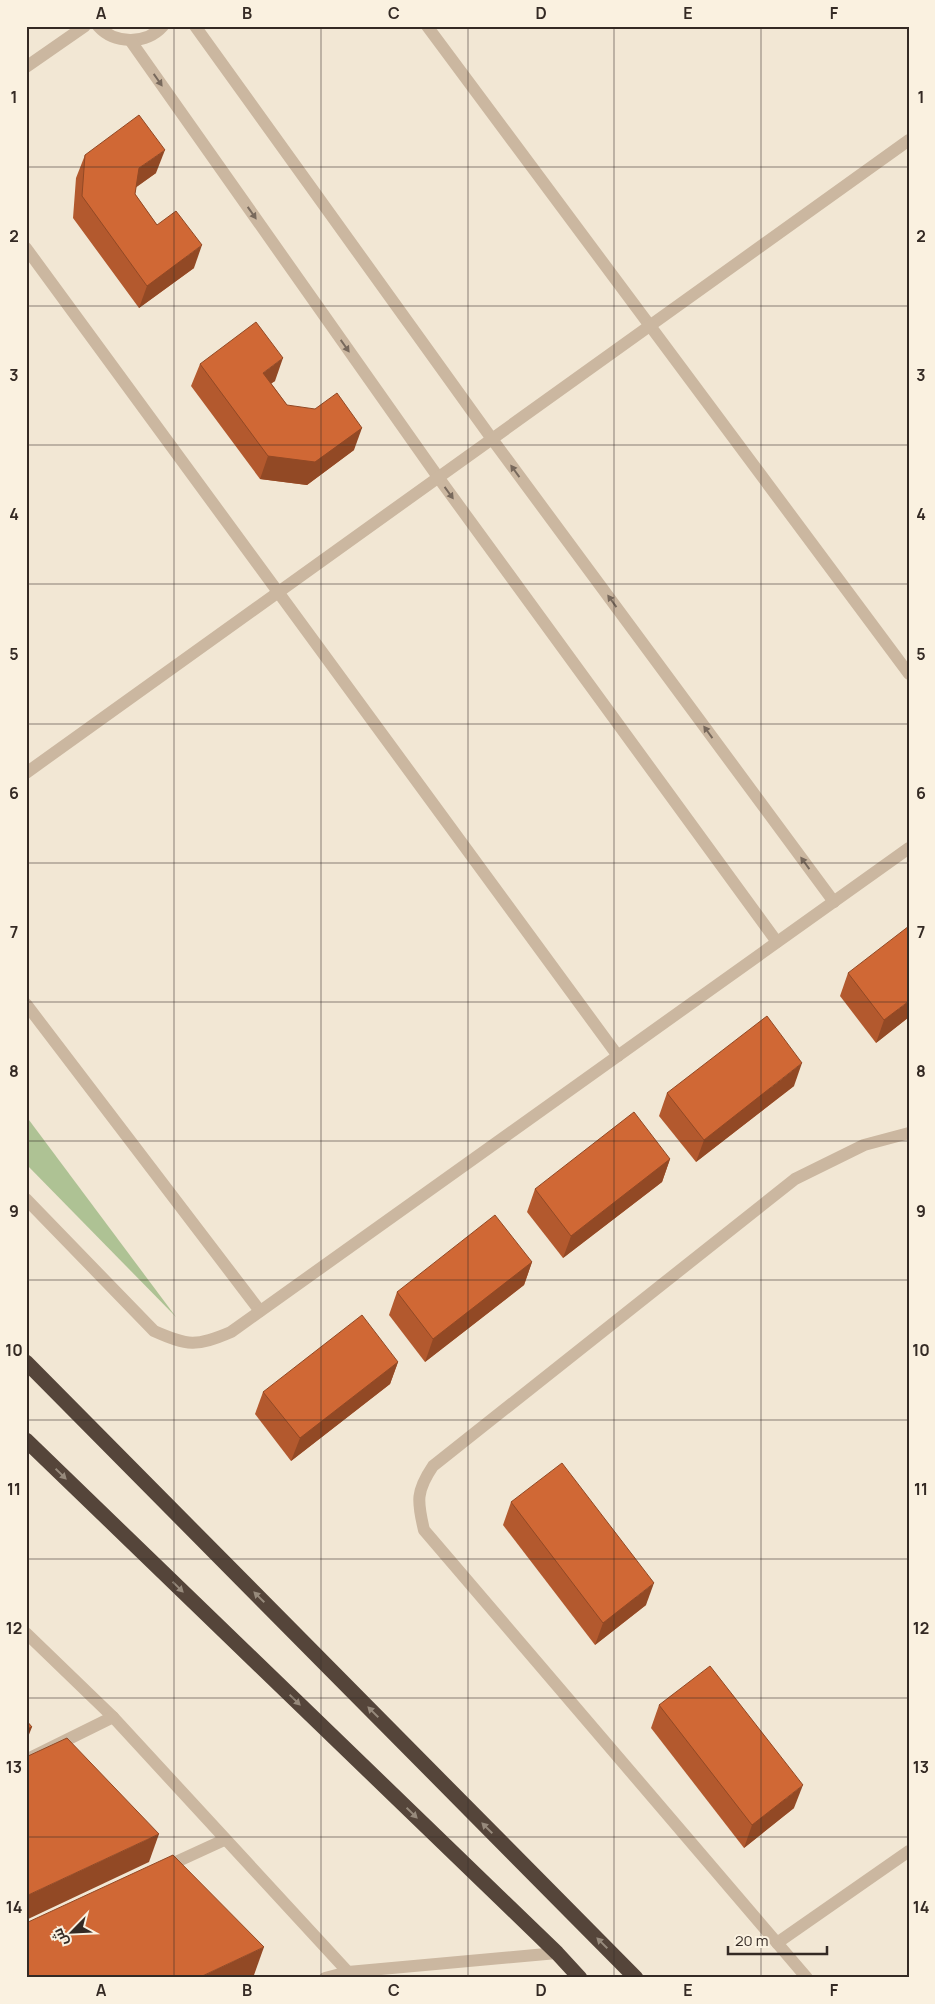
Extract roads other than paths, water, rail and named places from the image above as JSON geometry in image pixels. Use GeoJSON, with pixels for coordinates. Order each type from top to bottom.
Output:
{"type":"FeatureCollection","features":[{"type":"Feature","properties":{"kind":"highway"},"geometry":{"type":"LineString","coordinates":[[26,1362],[636,1978]]}},
{"type":"Feature","properties":{"kind":"highway"},"geometry":{"type":"LineString","coordinates":[[26,1440],[557,1953],[580,1978]]}},
{"type":"Feature","properties":{"kind":"street"},"geometry":{"type":"LineString","coordinates":[[26,67],[85,26]]}},
{"type":"Feature","properties":{"kind":"street"},"geometry":{"type":"LineString","coordinates":[[98,26],[116,38],[130,40],[146,37],[163,26]]}},
{"type":"Feature","properties":{"kind":"street"},"geometry":{"type":"LineString","coordinates":[[195,26],[492,439],[834,902]]}},
{"type":"Feature","properties":{"kind":"street"},"geometry":{"type":"LineString","coordinates":[[427,26],[909,674]]}},
{"type":"Feature","properties":{"kind":"street"},"geometry":{"type":"LineString","coordinates":[[130,40],[438,477],[777,942]]}},
{"type":"Feature","properties":{"kind":"street"},"geometry":{"type":"LineString","coordinates":[[26,773],[909,140]]}},
{"type":"Feature","properties":{"kind":"street"},"geometry":{"type":"LineString","coordinates":[[26,248],[618,1056]]}},
{"type":"Feature","properties":{"kind":"street"},"geometry":{"type":"LineString","coordinates":[[26,1199],[154,1331],[181,1343],[207,1342],[230,1332],[260,1311],[909,848]]}},
{"type":"Feature","properties":{"kind":"street"},"geometry":{"type":"LineString","coordinates":[[26,1004],[260,1311]]}},
{"type":"Feature","properties":{"kind":"street"},"geometry":{"type":"LineString","coordinates":[[807,1978],[424,1530],[418,1504],[421,1484],[433,1466],[795,1179],[864,1145],[909,1133]]}},
{"type":"Feature","properties":{"kind":"street"},"geometry":{"type":"LineString","coordinates":[[26,1633],[112,1717],[348,1972]]}},
{"type":"Feature","properties":{"kind":"street"},"geometry":{"type":"LineString","coordinates":[[26,1760],[112,1717]]}},
{"type":"Feature","properties":{"kind":"street"},"geometry":{"type":"LineString","coordinates":[[152,1872],[224,1840]]}},
{"type":"Feature","properties":{"kind":"street"},"geometry":{"type":"LineString","coordinates":[[777,1943],[909,1851]]}},
{"type":"Feature","properties":{"kind":"street"},"geometry":{"type":"LineString","coordinates":[[325,1978],[348,1972],[557,1953]]}}]}
